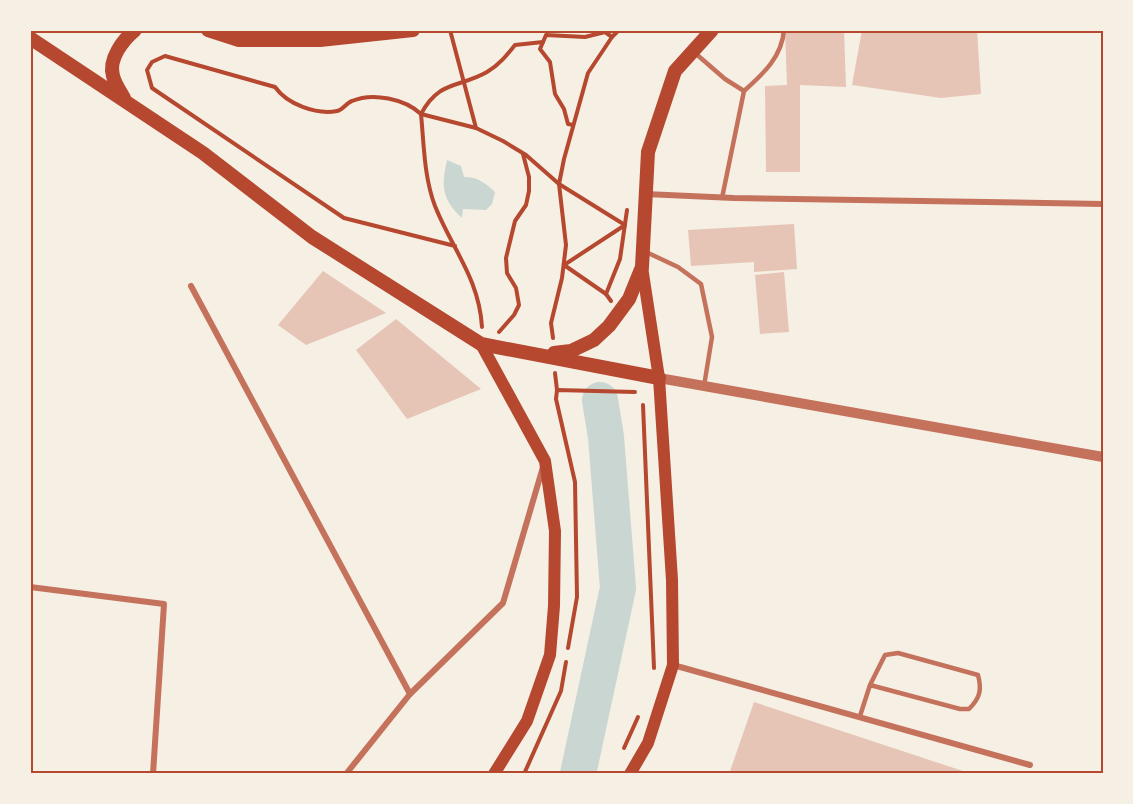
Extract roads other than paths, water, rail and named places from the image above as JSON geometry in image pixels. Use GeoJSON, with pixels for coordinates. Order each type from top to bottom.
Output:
{"type":"FeatureCollection","features":[{"type":"Feature","properties":{"kind":"main road"},"geometry":{"type":"LineString","coordinates":[[124,100],[112,74],[115,58],[122,42],[135,30]]}},
{"type":"Feature","properties":{"kind":"main road"},"geometry":{"type":"LineString","coordinates":[[208,30],[239,40],[321,40],[407,31]]}},
{"type":"Feature","properties":{"kind":"main road"},"geometry":{"type":"LineString","coordinates":[[630,774],[648,743],[673,665],[672,580],[659,378],[642,267],[648,152],[675,71],[712,30]]}},
{"type":"Feature","properties":{"kind":"main road"},"geometry":{"type":"LineString","coordinates":[[30,38],[203,153],[312,237],[480,344],[537,355],[553,355],[659,378]]}},
{"type":"Feature","properties":{"kind":"main road"},"geometry":{"type":"LineString","coordinates":[[553,355],[571,351],[594,340],[622,310],[642,267]]}},
{"type":"Feature","properties":{"kind":"main road"},"geometry":{"type":"LineString","coordinates":[[480,344],[545,461],[555,531],[554,606],[550,655],[526,721],[494,774]]}},
{"type":"Feature","properties":{"kind":"street"},"geometry":{"type":"LineString","coordinates":[[645,194],[722,198],[1103,204]]}},
{"type":"Feature","properties":{"kind":"street"},"geometry":{"type":"LineString","coordinates":[[191,286],[410,694]]}},
{"type":"Feature","properties":{"kind":"street"},"geometry":{"type":"LineString","coordinates":[[659,378],[1103,457]]}},
{"type":"Feature","properties":{"kind":"street"},"geometry":{"type":"LineString","coordinates":[[346,774],[410,694],[503,603],[545,461]]}},
{"type":"Feature","properties":{"kind":"street"},"geometry":{"type":"LineString","coordinates":[[30,587],[164,604],[153,774]]}},
{"type":"Feature","properties":{"kind":"street"},"geometry":{"type":"LineString","coordinates":[[673,665],[1030,765]]}},
{"type":"Feature","properties":{"kind":"lane"},"geometry":{"type":"LineString","coordinates":[[722,198],[744,91],[766,70],[777,54],[782,46],[784,30]]}},
{"type":"Feature","properties":{"kind":"lane"},"geometry":{"type":"LineString","coordinates":[[693,51],[725,79],[744,91]]}},
{"type":"Feature","properties":{"kind":"lane"},"geometry":{"type":"LineString","coordinates":[[643,250],[678,267],[700,284],[712,337],[704,386]]}},
{"type":"Feature","properties":{"kind":"lane"},"geometry":{"type":"LineString","coordinates":[[860,716],[870,685],[885,655],[898,653],[978,675],[981,687],[979,700],[969,709],[960,709],[870,685]]}},
{"type":"Feature","properties":{"kind":"waterway"},"geometry":{"type":"LineString","coordinates":[[578,774],[618,588],[606,437],[600,400]]}}]}
